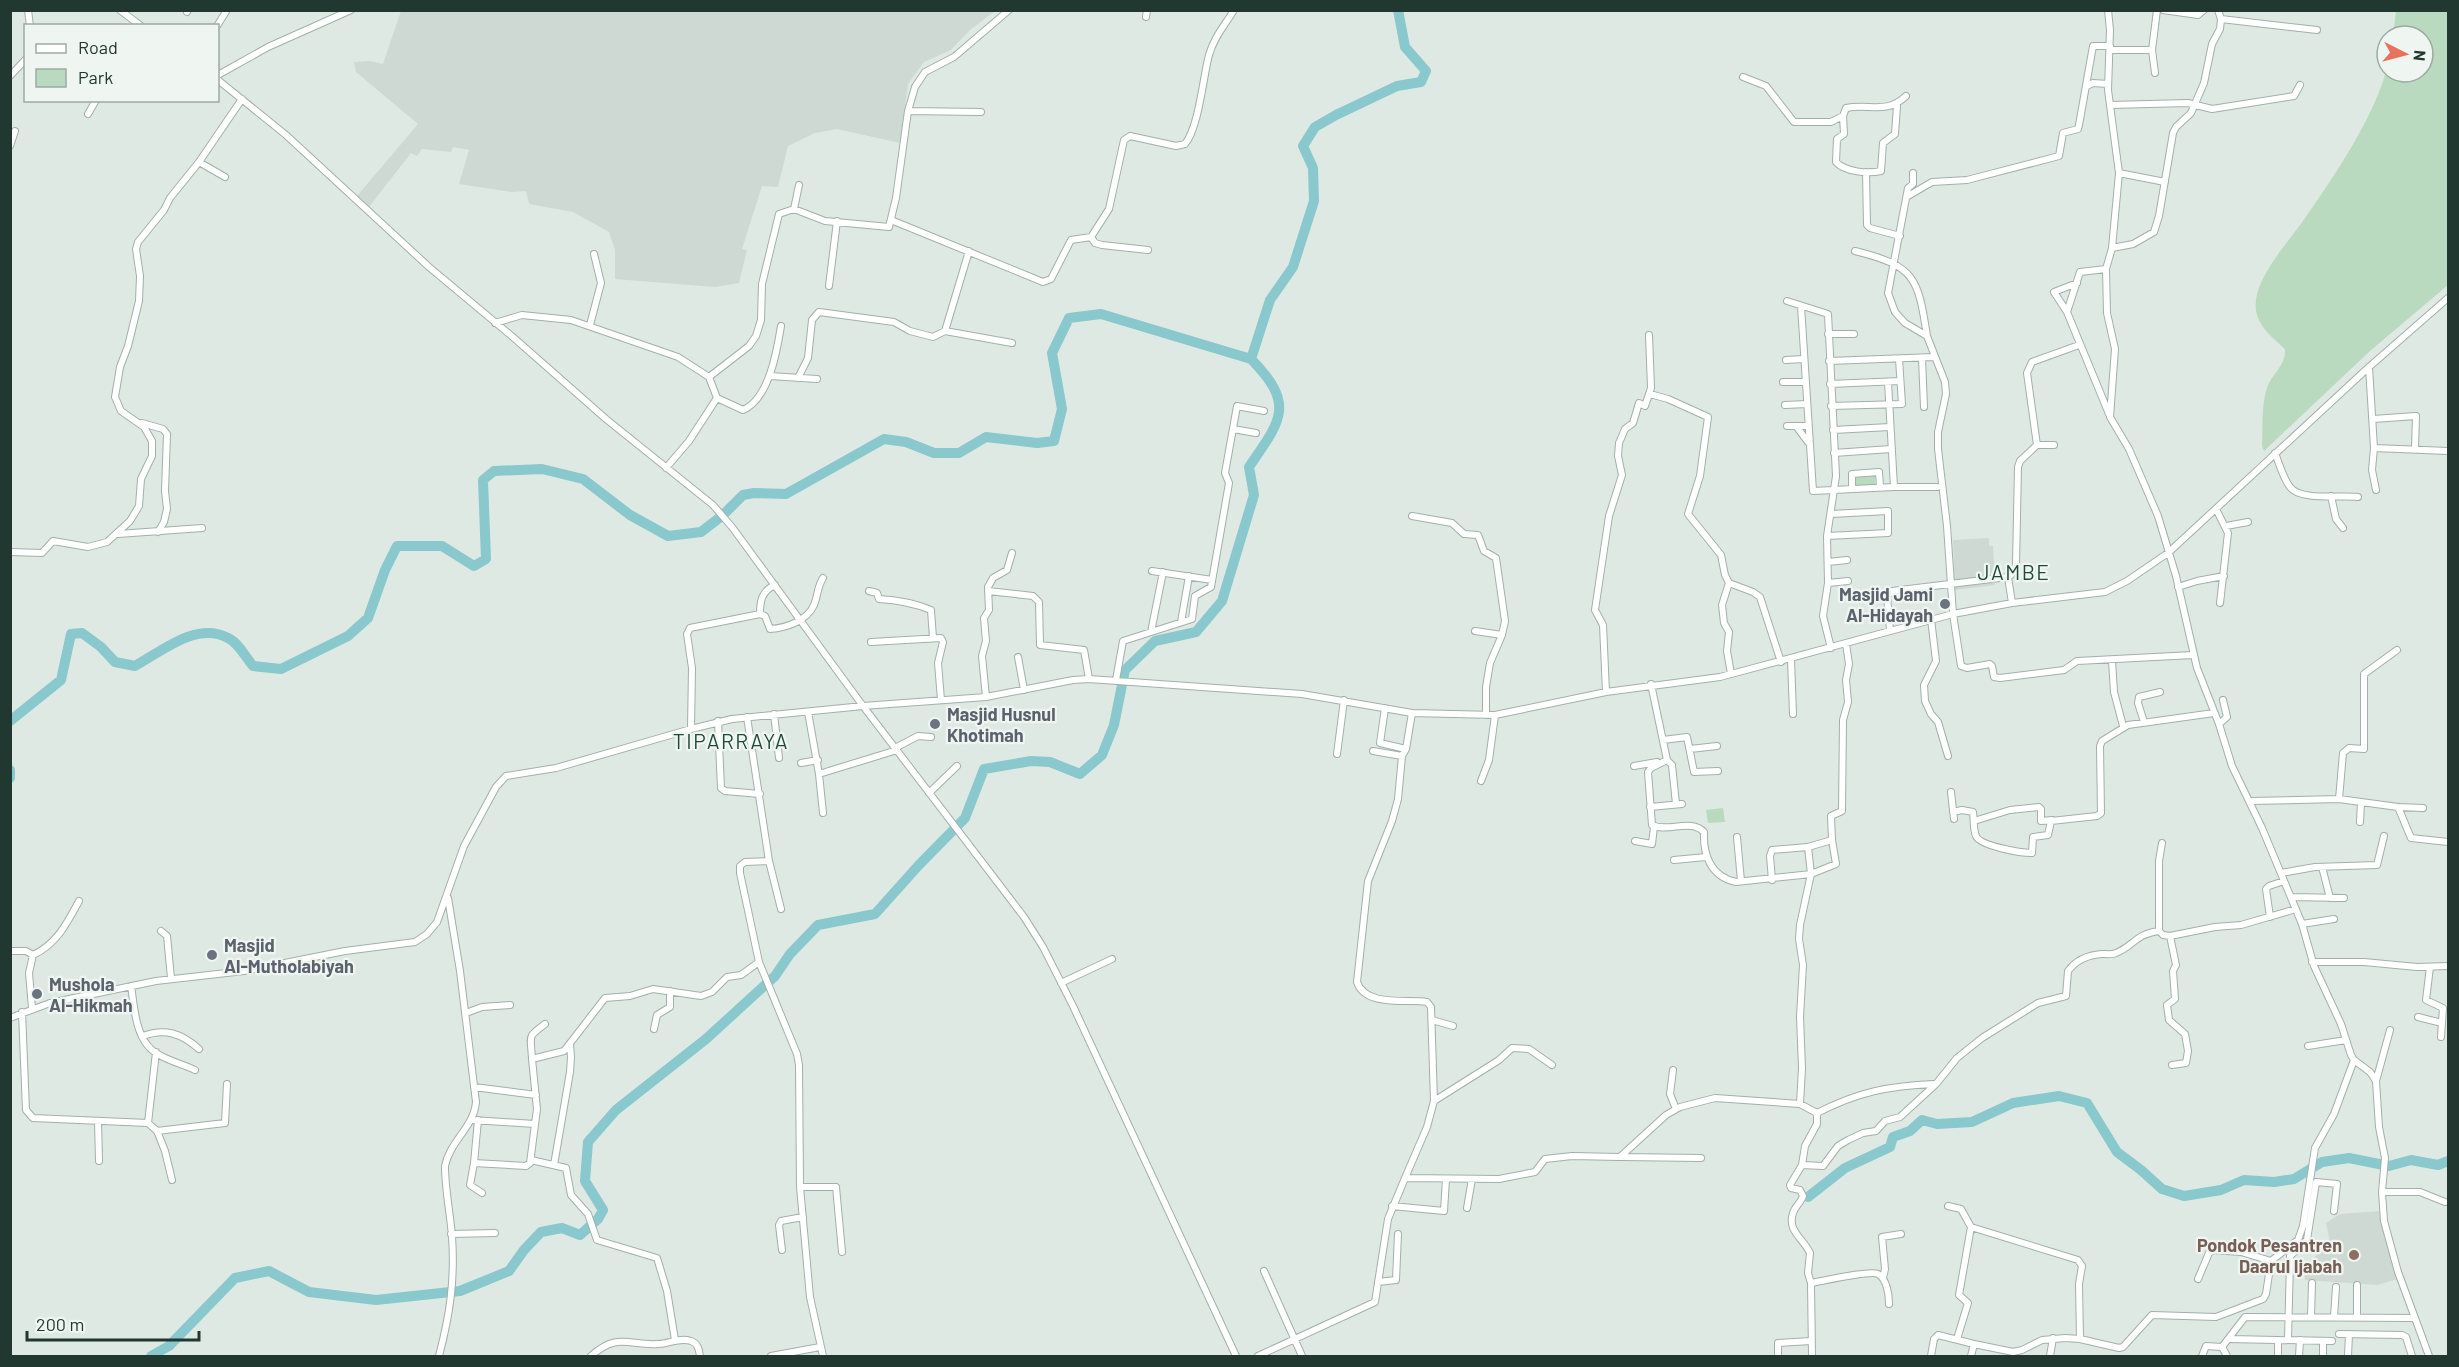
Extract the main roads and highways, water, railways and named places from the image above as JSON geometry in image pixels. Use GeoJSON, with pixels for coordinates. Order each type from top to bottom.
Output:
{"type":"FeatureCollection","features":[{"type":"Feature","properties":{"kind":"waterway"},"geometry":{"type":"LineString","coordinates":[[1251,359],[1270,300],[1293,267],[1314,201],[1313,168],[1303,146],[1315,127],[1397,86],[1421,82],[1426,71],[1405,47],[1398,10]]}},
{"type":"Feature","properties":{"kind":"waterway"},"geometry":{"type":"LineString","coordinates":[[10,721],[61,680],[71,634],[82,633],[101,647],[115,662],[135,666],[168,646],[192,635],[216,634],[235,643],[253,666],[281,669],[348,636],[368,618],[385,570],[397,546],[442,546],[474,566],[486,559],[483,480],[494,471],[542,469],[583,479],[630,515],[668,536],[701,532],[743,495],[786,494],[884,439],[906,442],[934,453],[959,453],[986,437],[1037,443],[1054,441],[1062,409],[1052,353],[1069,318],[1101,314],[1251,359],[1265,375],[1279,401],[1276,424],[1249,467],[1254,495],[1222,601],[1196,632],[1155,641],[1125,670],[1114,725],[1102,755],[1080,774],[1050,762],[1031,761],[984,769],[965,818],[875,914],[818,925],[790,954],[775,976],[706,1039],[616,1110],[588,1142],[585,1181],[603,1210],[598,1219],[580,1235],[562,1228],[541,1232],[509,1271],[460,1291],[376,1300],[309,1292],[269,1271],[235,1278],[169,1346],[151,1356]]}},
{"type":"Feature","properties":{"kind":"waterway"},"geometry":{"type":"LineString","coordinates":[[10,770],[10,778]]}},
{"type":"Feature","properties":{"kind":"waterway"},"geometry":{"type":"LineString","coordinates":[[1808,1197],[1845,1168],[1890,1147],[1893,1137],[1910,1131],[1922,1120],[1937,1124],[1972,1122],[2013,1103],[2059,1096],[2087,1103],[2117,1152],[2162,1189],[2184,1196],[2221,1190],[2244,1180],[2274,1182],[2294,1179],[2322,1162],[2349,1158],[2389,1166],[2411,1160],[2438,1165],[2448,1161]]}},
{"type":"Feature","properties":{"kind":"place","name":"Masjid Jami Al-Hidayah"},"geometry":{"type":"Point","coordinates":[1945,604]}},
{"type":"Feature","properties":{"kind":"place","name":"Masjid Husnul Khotimah"},"geometry":{"type":"Point","coordinates":[935,724]}},
{"type":"Feature","properties":{"kind":"place","name":"Masjid Al-Mutholabiyah"},"geometry":{"type":"Point","coordinates":[212,955]}},
{"type":"Feature","properties":{"kind":"place","name":"Mushola Al-Hikmah"},"geometry":{"type":"Point","coordinates":[37,994]}},
{"type":"Feature","properties":{"kind":"place","name":"Pondok Pesantren Daarul Ijabah"},"geometry":{"type":"Point","coordinates":[2354,1255]}},
{"type":"Feature","properties":{"kind":"district","name":"JAMBE"},"geometry":{"type":"Point","coordinates":[2014,571]}},
{"type":"Feature","properties":{"kind":"district","name":"TIPARRAYA"},"geometry":{"type":"Point","coordinates":[731,740]}}]}
